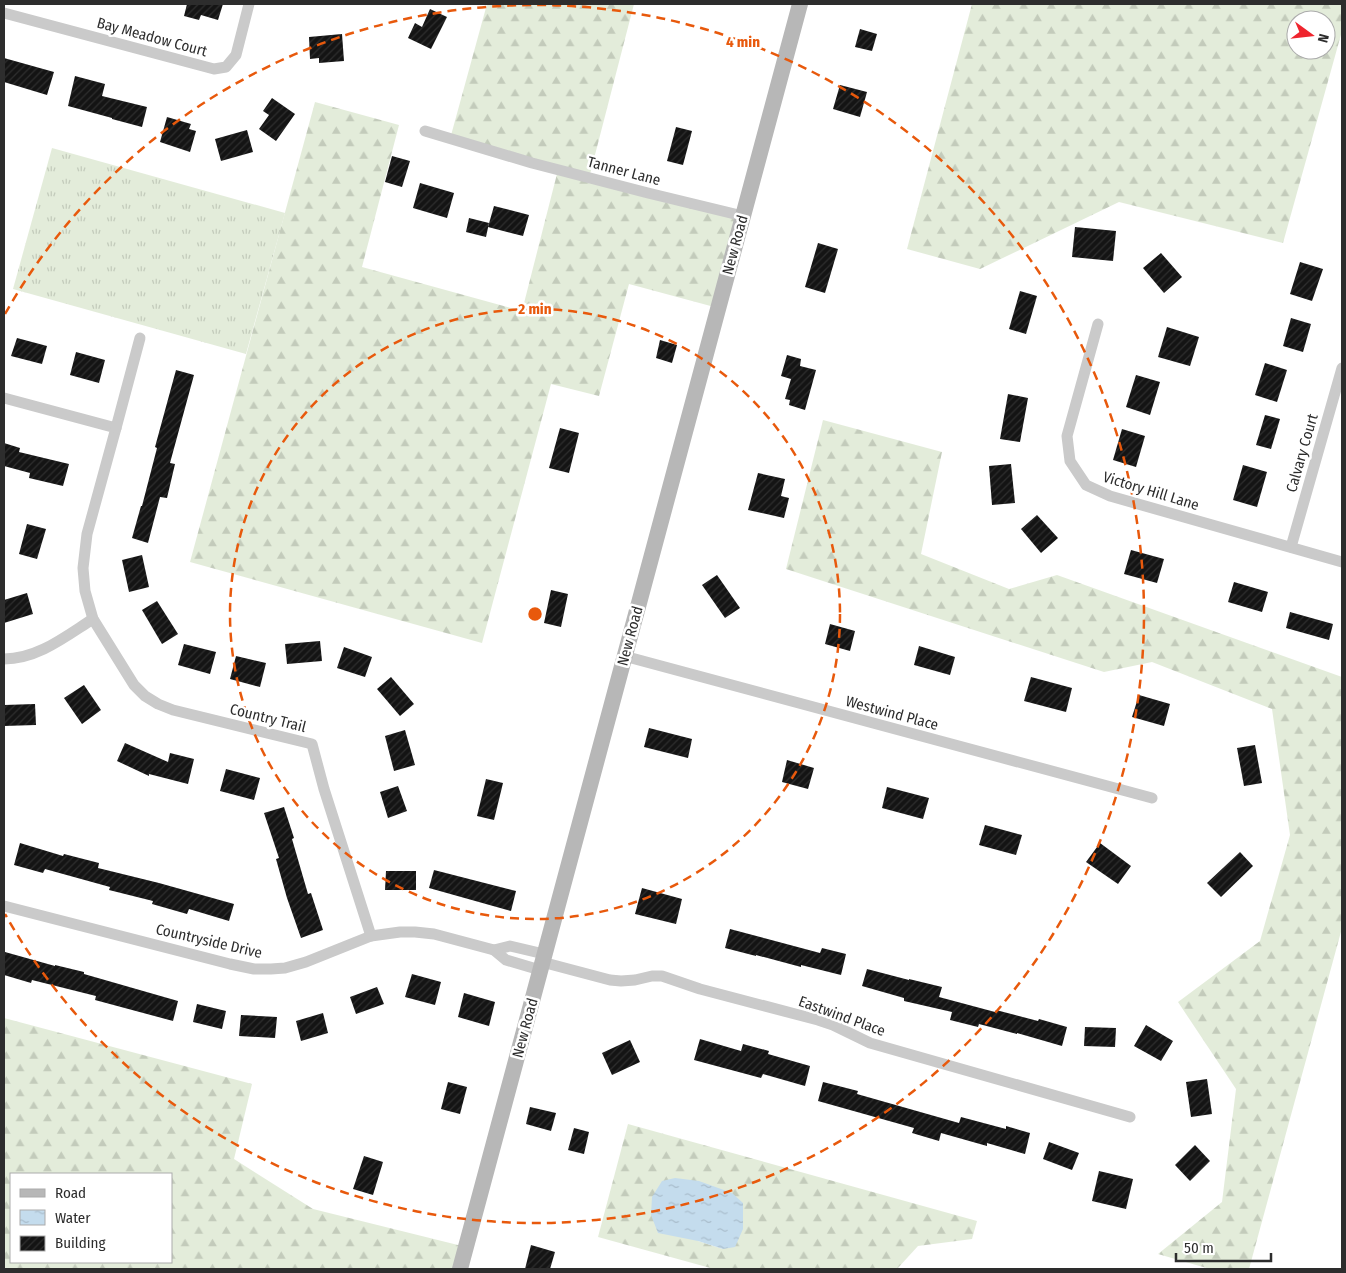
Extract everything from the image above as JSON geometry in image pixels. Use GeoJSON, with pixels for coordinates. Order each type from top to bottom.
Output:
{"type":"FeatureCollection","features":[{"type":"Feature","properties":{"kind":"street","name":"Bay Meadow Court"},"geometry":{"type":"LineString","coordinates":[[4,13],[214,69],[226,67],[236,55],[249,4]]}},
{"type":"Feature","properties":{"kind":"street","name":"New Road"},"geometry":{"type":"LineString","coordinates":[[460,1269],[800,4]]}},
{"type":"Feature","properties":{"kind":"street","name":"Tanner Lane"},"geometry":{"type":"LineString","coordinates":[[424,131],[648,193],[743,216]]}},
{"type":"Feature","properties":{"kind":"street","name":"Victory Hill Lane"},"geometry":{"type":"LineString","coordinates":[[1098,324],[1066,436],[1070,461],[1086,485],[1110,496],[1342,562]]}},
{"type":"Feature","properties":{"kind":"street","name":"Country Trail"},"geometry":{"type":"LineString","coordinates":[[140,338],[87,534],[83,568],[85,591],[93,619],[134,685],[145,696],[158,704],[173,710],[312,744],[324,789],[371,936]]}},
{"type":"Feature","properties":{"kind":"street","name":"Calvary Court"},"geometry":{"type":"LineString","coordinates":[[1291,547],[1342,368]]}},
{"type":"Feature","properties":{"kind":"street"},"geometry":{"type":"LineString","coordinates":[[4,398],[116,428]]}},
{"type":"Feature","properties":{"kind":"street"},"geometry":{"type":"LineString","coordinates":[[4,659],[20,658],[35,654],[93,619]]}},
{"type":"Feature","properties":{"kind":"street","name":"Westwind Place"},"geometry":{"type":"LineString","coordinates":[[624,656],[1152,798]]}},
{"type":"Feature","properties":{"kind":"street","name":"Countryside Drive"},"geometry":{"type":"LineString","coordinates":[[4,906],[254,969],[285,968],[306,962],[371,936],[386,933],[415,932],[434,934],[494,950],[506,960],[542,962]]}},
{"type":"Feature","properties":{"kind":"street","name":"Countryside Drive"},"geometry":{"type":"LineString","coordinates":[[494,950],[510,946],[542,962]]}},
{"type":"Feature","properties":{"kind":"street","name":"Eastwind Place"},"geometry":{"type":"LineString","coordinates":[[542,962],[610,980],[635,980],[662,976],[700,989],[818,1020],[870,1043],[1130,1117]]}},
{"type":"Feature","properties":{"kind":"green space"},"geometry":{"type":"Polygon","coordinates":[[[487,4],[634,4],[589,178],[743,216],[718,308],[629,284],[599,396],[551,384],[482,643],[190,562],[315,102],[399,125],[362,267],[522,311],[558,170],[450,139],[487,4]]]}},
{"type":"Feature","properties":{"kind":"green space"},"geometry":{"type":"Polygon","coordinates":[[[972,4],[1342,4],[1342,31],[1336,53],[1336,10],[1286,10],[1286,60],[1334,60],[1283,243],[1119,202],[980,269],[907,249],[972,4]]]}},
{"type":"Feature","properties":{"kind":"green space"},"geometry":{"type":"Polygon","coordinates":[[[52,148],[285,213],[246,354],[13,289],[52,148]]]}},
{"type":"Feature","properties":{"kind":"green space"},"geometry":{"type":"Polygon","coordinates":[[[823,420],[942,452],[921,554],[1009,589],[1057,575],[1342,677],[1342,928],[1249,1269],[1210,1269],[1158,1254],[1222,1202],[1236,1089],[1178,1002],[1260,941],[1290,835],[1272,709],[1152,662],[1104,672],[786,569],[823,420]]]}},
{"type":"Feature","properties":{"kind":"green space"},"geometry":{"type":"Polygon","coordinates":[[[4,1018],[252,1084],[234,1159],[313,1209],[466,1247],[460,1269],[4,1269],[4,1018]]]}},
{"type":"Feature","properties":{"kind":"green space"},"geometry":{"type":"Polygon","coordinates":[[[628,1124],[977,1221],[972,1239],[918,1246],[897,1269],[714,1269],[598,1237],[628,1124]],[[662,1181],[698,1241],[723,1249],[662,1181]]]}},
{"type":"Feature","properties":{"kind":"water"},"geometry":{"type":"Polygon","coordinates":[[[675,1178],[699,1181],[732,1193],[743,1203],[743,1229],[735,1247],[723,1249],[698,1241],[658,1233],[651,1215],[652,1197],[662,1181],[675,1178]]]}},
{"type":"Feature","properties":{"kind":"building"},"geometry":{"type":"Polygon","coordinates":[[[187,4],[223,4],[218,20],[201,15],[199,20],[184,16],[187,4]]]}},
{"type":"Feature","properties":{"kind":"building"},"geometry":{"type":"Polygon","coordinates":[[[430,9],[447,17],[431,49],[408,38],[415,23],[422,27],[430,9]]]}},
{"type":"Feature","properties":{"kind":"building"},"geometry":{"type":"Polygon","coordinates":[[[860,29],[877,34],[872,51],[855,47],[860,29]]]}},
{"type":"Feature","properties":{"kind":"building"},"geometry":{"type":"Polygon","coordinates":[[[342,34],[344,61],[319,63],[319,58],[310,59],[309,37],[342,34]]]}},
{"type":"Feature","properties":{"kind":"building"},"geometry":{"type":"Polygon","coordinates":[[[4,58],[54,72],[47,95],[4,82],[4,58]]]}},
{"type":"Feature","properties":{"kind":"building"},"geometry":{"type":"Polygon","coordinates":[[[75,76],[105,84],[102,96],[147,107],[142,127],[68,106],[75,76]]]}},
{"type":"Feature","properties":{"kind":"building"},"geometry":{"type":"Polygon","coordinates":[[[840,85],[867,92],[860,117],[833,109],[840,85]]]}},
{"type":"Feature","properties":{"kind":"building"},"geometry":{"type":"Polygon","coordinates":[[[272,98],[295,114],[276,141],[259,129],[269,115],[263,111],[272,98]]]}},
{"type":"Feature","properties":{"kind":"building"},"geometry":{"type":"Polygon","coordinates":[[[167,117],[191,124],[189,129],[196,131],[190,152],[160,142],[167,117]]]}},
{"type":"Feature","properties":{"kind":"building"},"geometry":{"type":"Polygon","coordinates":[[[676,127],[692,131],[683,165],[667,161],[676,127]]]}},
{"type":"Feature","properties":{"kind":"building"},"geometry":{"type":"Polygon","coordinates":[[[247,130],[253,152],[221,161],[215,139],[247,130]]]}},
{"type":"Feature","properties":{"kind":"building"},"geometry":{"type":"Polygon","coordinates":[[[392,156],[410,161],[402,187],[385,182],[392,156]]]}},
{"type":"Feature","properties":{"kind":"building"},"geometry":{"type":"Polygon","coordinates":[[[420,183],[454,193],[447,218],[413,208],[420,183]]]}},
{"type":"Feature","properties":{"kind":"building"},"geometry":{"type":"Polygon","coordinates":[[[494,206],[529,215],[523,236],[488,227],[494,206]]]}},
{"type":"Feature","properties":{"kind":"building"},"geometry":{"type":"Polygon","coordinates":[[[469,218],[489,223],[486,237],[466,232],[469,218]]]}},
{"type":"Feature","properties":{"kind":"building"},"geometry":{"type":"Polygon","coordinates":[[[1075,227],[1116,231],[1113,261],[1072,257],[1075,227]]]}},
{"type":"Feature","properties":{"kind":"building"},"geometry":{"type":"Polygon","coordinates":[[[818,243],[838,249],[825,293],[805,287],[818,243]]]}},
{"type":"Feature","properties":{"kind":"building"},"geometry":{"type":"Polygon","coordinates":[[[1161,253],[1182,277],[1164,293],[1143,268],[1161,253]]]}},
{"type":"Feature","properties":{"kind":"building"},"geometry":{"type":"Polygon","coordinates":[[[1300,262],[1323,269],[1312,301],[1290,294],[1300,262]]]}},
{"type":"Feature","properties":{"kind":"building"},"geometry":{"type":"Polygon","coordinates":[[[1020,291],[1037,296],[1026,334],[1009,329],[1020,291]]]}},
{"type":"Feature","properties":{"kind":"building"},"geometry":{"type":"Polygon","coordinates":[[[1291,318],[1311,324],[1303,352],[1283,346],[1291,318]]]}},
{"type":"Feature","properties":{"kind":"building"},"geometry":{"type":"Polygon","coordinates":[[[1167,327],[1199,337],[1190,366],[1158,357],[1167,327]]]}},
{"type":"Feature","properties":{"kind":"building"},"geometry":{"type":"Polygon","coordinates":[[[17,338],[47,346],[42,364],[11,356],[17,338]]]}},
{"type":"Feature","properties":{"kind":"building"},"geometry":{"type":"Polygon","coordinates":[[[660,340],[677,345],[672,363],[656,358],[660,340]]]}},
{"type":"Feature","properties":{"kind":"building"},"geometry":{"type":"Polygon","coordinates":[[[76,352],[105,360],[99,383],[70,375],[76,352]]]}},
{"type":"Feature","properties":{"kind":"building"},"geometry":{"type":"Polygon","coordinates":[[[787,355],[801,359],[800,366],[816,370],[805,410],[789,405],[790,400],[785,399],[791,379],[781,376],[787,355]]]}},
{"type":"Feature","properties":{"kind":"building"},"geometry":{"type":"Polygon","coordinates":[[[1265,363],[1287,370],[1277,402],[1255,395],[1265,363]]]}},
{"type":"Feature","properties":{"kind":"building"},"geometry":{"type":"Polygon","coordinates":[[[176,370],[194,375],[170,463],[175,464],[167,498],[160,497],[148,543],[132,538],[142,506],[157,448],[155,447],[176,370]]]}},
{"type":"Feature","properties":{"kind":"building"},"geometry":{"type":"Polygon","coordinates":[[[1136,375],[1160,382],[1150,415],[1126,407],[1136,375]]]}},
{"type":"Feature","properties":{"kind":"building"},"geometry":{"type":"Polygon","coordinates":[[[1008,394],[1028,398],[1020,442],[1000,439],[1008,394]]]}},
{"type":"Feature","properties":{"kind":"building"},"geometry":{"type":"Polygon","coordinates":[[[1265,415],[1280,419],[1271,449],[1256,445],[1265,415]]]}},
{"type":"Feature","properties":{"kind":"building"},"geometry":{"type":"Polygon","coordinates":[[[560,428],[579,433],[569,473],[549,468],[560,428]]]}},
{"type":"Feature","properties":{"kind":"building"},"geometry":{"type":"Polygon","coordinates":[[[1122,429],[1145,436],[1136,467],[1113,460],[1122,429]]]}},
{"type":"Feature","properties":{"kind":"building"},"geometry":{"type":"Polygon","coordinates":[[[4,443],[20,448],[19,452],[69,464],[63,486],[29,478],[30,473],[4,466],[4,443]]]}},
{"type":"Feature","properties":{"kind":"building"},"geometry":{"type":"Polygon","coordinates":[[[1011,464],[1015,503],[992,505],[989,466],[1011,464]]]}},
{"type":"Feature","properties":{"kind":"building"},"geometry":{"type":"Polygon","coordinates":[[[1243,465],[1267,472],[1257,507],[1233,500],[1243,465]]]}},
{"type":"Feature","properties":{"kind":"building"},"geometry":{"type":"Polygon","coordinates":[[[758,473],[785,479],[781,496],[789,498],[784,518],[748,510],[758,473]]]}},
{"type":"Feature","properties":{"kind":"building"},"geometry":{"type":"Polygon","coordinates":[[[1037,515],[1058,538],[1041,553],[1021,529],[1037,515]]]}},
{"type":"Feature","properties":{"kind":"building"},"geometry":{"type":"Polygon","coordinates":[[[27,524],[46,529],[37,559],[19,554],[27,524]]]}},
{"type":"Feature","properties":{"kind":"building"},"geometry":{"type":"Polygon","coordinates":[[[1131,550],[1164,559],[1157,583],[1124,574],[1131,550]]]}},
{"type":"Feature","properties":{"kind":"building"},"geometry":{"type":"Polygon","coordinates":[[[142,555],[149,587],[129,592],[122,560],[142,555]]]}},
{"type":"Feature","properties":{"kind":"building"},"geometry":{"type":"Polygon","coordinates":[[[717,575],[740,608],[725,618],[702,585],[717,575]]]}},
{"type":"Feature","properties":{"kind":"building"},"geometry":{"type":"Polygon","coordinates":[[[1234,582],[1268,592],[1262,612],[1228,602],[1234,582]]]}},
{"type":"Feature","properties":{"kind":"building"},"geometry":{"type":"Polygon","coordinates":[[[551,590],[568,594],[561,627],[544,623],[551,590]]]}},
{"type":"Feature","properties":{"kind":"building"},"geometry":{"type":"Polygon","coordinates":[[[27,593],[33,614],[4,623],[4,600],[27,593]]]}},
{"type":"Feature","properties":{"kind":"building"},"geometry":{"type":"Polygon","coordinates":[[[157,601],[178,634],[162,644],[142,610],[157,601]]]}},
{"type":"Feature","properties":{"kind":"building"},"geometry":{"type":"Polygon","coordinates":[[[1290,612],[1333,624],[1329,640],[1286,628],[1290,612]]]}},
{"type":"Feature","properties":{"kind":"building"},"geometry":{"type":"Polygon","coordinates":[[[830,624],[855,631],[850,651],[825,644],[830,624]]]}},
{"type":"Feature","properties":{"kind":"building"},"geometry":{"type":"Polygon","coordinates":[[[320,641],[322,661],[287,664],[285,644],[320,641]]]}},
{"type":"Feature","properties":{"kind":"building"},"geometry":{"type":"Polygon","coordinates":[[[184,644],[216,652],[210,674],[178,665],[184,644]]]}},
{"type":"Feature","properties":{"kind":"building"},"geometry":{"type":"Polygon","coordinates":[[[919,646],[955,657],[950,675],[914,665],[919,646]]]}},
{"type":"Feature","properties":{"kind":"building"},"geometry":{"type":"Polygon","coordinates":[[[344,647],[372,657],[365,677],[337,668],[344,647]]]}},
{"type":"Feature","properties":{"kind":"building"},"geometry":{"type":"Polygon","coordinates":[[[236,656],[266,663],[260,687],[230,679],[236,656]]]}},
{"type":"Feature","properties":{"kind":"building"},"geometry":{"type":"Polygon","coordinates":[[[391,677],[414,704],[400,716],[377,689],[391,677]]]}},
{"type":"Feature","properties":{"kind":"building"},"geometry":{"type":"Polygon","coordinates":[[[1031,677],[1072,688],[1066,712],[1024,701],[1031,677]]]}},
{"type":"Feature","properties":{"kind":"building"},"geometry":{"type":"Polygon","coordinates":[[[84,685],[101,710],[82,724],[64,698],[84,685]]]}},
{"type":"Feature","properties":{"kind":"building"},"geometry":{"type":"Polygon","coordinates":[[[1139,695],[1170,704],[1164,726],[1132,717],[1139,695]]]}},
{"type":"Feature","properties":{"kind":"building"},"geometry":{"type":"Polygon","coordinates":[[[35,704],[36,725],[4,726],[4,705],[35,704]]]}},
{"type":"Feature","properties":{"kind":"building"},"geometry":{"type":"Polygon","coordinates":[[[649,728],[692,739],[688,758],[644,747],[649,728]]]}},
{"type":"Feature","properties":{"kind":"building"},"geometry":{"type":"Polygon","coordinates":[[[405,730],[415,765],[394,771],[385,736],[405,730]]]}},
{"type":"Feature","properties":{"kind":"building"},"geometry":{"type":"Polygon","coordinates":[[[125,743],[168,762],[170,753],[194,759],[188,784],[149,774],[149,776],[117,761],[125,743]]]}},
{"type":"Feature","properties":{"kind":"building"},"geometry":{"type":"Polygon","coordinates":[[[1255,745],[1262,783],[1244,786],[1237,748],[1255,745]]]}},
{"type":"Feature","properties":{"kind":"building"},"geometry":{"type":"Polygon","coordinates":[[[787,760],[814,768],[808,789],[782,782],[787,760]]]}},
{"type":"Feature","properties":{"kind":"building"},"geometry":{"type":"Polygon","coordinates":[[[226,769],[260,778],[254,800],[220,791],[226,769]]]}},
{"type":"Feature","properties":{"kind":"building"},"geometry":{"type":"Polygon","coordinates":[[[486,779],[503,783],[494,820],[477,816],[486,779]]]}},
{"type":"Feature","properties":{"kind":"building"},"geometry":{"type":"Polygon","coordinates":[[[398,786],[407,811],[388,818],[380,792],[398,786]]]}},
{"type":"Feature","properties":{"kind":"building"},"geometry":{"type":"Polygon","coordinates":[[[887,787],[929,798],[923,819],[882,808],[887,787]]]}},
{"type":"Feature","properties":{"kind":"building"},"geometry":{"type":"Polygon","coordinates":[[[284,807],[308,894],[311,893],[323,930],[301,938],[287,898],[276,859],[279,858],[264,813],[284,807]]]}},
{"type":"Feature","properties":{"kind":"building"},"geometry":{"type":"Polygon","coordinates":[[[985,825],[1022,835],[1016,855],[979,845],[985,825]]]}},
{"type":"Feature","properties":{"kind":"building"},"geometry":{"type":"Polygon","coordinates":[[[20,843],[63,856],[64,854],[99,863],[98,868],[234,904],[229,921],[189,909],[187,914],[152,904],[153,901],[109,890],[110,887],[45,869],[43,873],[14,865],[20,843]]]}},
{"type":"Feature","properties":{"kind":"building"},"geometry":{"type":"Polygon","coordinates":[[[1100,843],[1131,866],[1118,884],[1086,862],[1100,843]]]}},
{"type":"Feature","properties":{"kind":"building"},"geometry":{"type":"Polygon","coordinates":[[[1240,852],[1253,866],[1221,897],[1207,883],[1240,852]]]}},
{"type":"Feature","properties":{"kind":"building"},"geometry":{"type":"Polygon","coordinates":[[[434,870],[516,891],[511,911],[429,888],[434,870]]]}},
{"type":"Feature","properties":{"kind":"building"},"geometry":{"type":"Polygon","coordinates":[[[386,871],[416,871],[416,890],[385,890],[386,871]]]}},
{"type":"Feature","properties":{"kind":"building"},"geometry":{"type":"Polygon","coordinates":[[[642,888],[682,899],[676,924],[635,914],[642,888]]]}},
{"type":"Feature","properties":{"kind":"building"},"geometry":{"type":"Polygon","coordinates":[[[730,929],[820,953],[822,948],[846,954],[841,975],[725,948],[730,929]]]}},
{"type":"Feature","properties":{"kind":"building"},"geometry":{"type":"Polygon","coordinates":[[[5,952],[84,972],[84,974],[178,1001],[173,1021],[95,1000],[96,996],[32,980],[31,983],[4,975],[5,952]]]}},
{"type":"Feature","properties":{"kind":"building"},"geometry":{"type":"Polygon","coordinates":[[[867,969],[942,987],[939,997],[995,1012],[996,1010],[1067,1027],[1062,1046],[979,1024],[978,1027],[950,1020],[952,1012],[904,1001],[904,998],[862,986],[867,969]]]}},
{"type":"Feature","properties":{"kind":"building"},"geometry":{"type":"Polygon","coordinates":[[[412,974],[441,982],[435,1005],[405,997],[412,974]]]}},
{"type":"Feature","properties":{"kind":"building"},"geometry":{"type":"Polygon","coordinates":[[[377,987],[384,1004],[356,1014],[350,997],[377,987]]]}},
{"type":"Feature","properties":{"kind":"building"},"geometry":{"type":"Polygon","coordinates":[[[464,993],[495,1002],[489,1026],[458,1017],[464,993]]]}},
{"type":"Feature","properties":{"kind":"building"},"geometry":{"type":"Polygon","coordinates":[[[197,1004],[226,1011],[222,1029],[193,1022],[197,1004]]]}},
{"type":"Feature","properties":{"kind":"building"},"geometry":{"type":"Polygon","coordinates":[[[323,1013],[328,1033],[301,1041],[296,1021],[323,1013]]]}},
{"type":"Feature","properties":{"kind":"building"},"geometry":{"type":"Polygon","coordinates":[[[241,1015],[277,1017],[275,1038],[239,1036],[241,1015]]]}},
{"type":"Feature","properties":{"kind":"building"},"geometry":{"type":"Polygon","coordinates":[[[1146,1025],[1173,1041],[1161,1061],[1134,1046],[1146,1025]]]}},
{"type":"Feature","properties":{"kind":"building"},"geometry":{"type":"Polygon","coordinates":[[[1085,1027],[1116,1028],[1115,1047],[1084,1046],[1085,1027]]]}},
{"type":"Feature","properties":{"kind":"building"},"geometry":{"type":"Polygon","coordinates":[[[700,1039],[741,1051],[743,1044],[769,1051],[768,1054],[810,1066],[805,1086],[763,1074],[761,1078],[694,1060],[700,1039]]]}},
{"type":"Feature","properties":{"kind":"building"},"geometry":{"type":"Polygon","coordinates":[[[630,1040],[640,1062],[612,1075],[602,1053],[630,1040]]]}},
{"type":"Feature","properties":{"kind":"building"},"geometry":{"type":"Polygon","coordinates":[[[1207,1079],[1212,1114],[1191,1117],[1186,1082],[1207,1079]]]}},
{"type":"Feature","properties":{"kind":"building"},"geometry":{"type":"Polygon","coordinates":[[[448,1082],[467,1087],[460,1114],[441,1109],[448,1082]]]}},
{"type":"Feature","properties":{"kind":"building"},"geometry":{"type":"Polygon","coordinates":[[[823,1082],[858,1091],[857,1094],[959,1123],[961,1117],[1006,1129],[1006,1126],[1030,1133],[1025,1154],[941,1133],[939,1141],[912,1133],[914,1128],[818,1101],[823,1082]]]}},
{"type":"Feature","properties":{"kind":"building"},"geometry":{"type":"Polygon","coordinates":[[[530,1107],[556,1113],[551,1131],[526,1124],[530,1107]]]}},
{"type":"Feature","properties":{"kind":"building"},"geometry":{"type":"Polygon","coordinates":[[[574,1128],[589,1132],[584,1154],[568,1150],[574,1128]]]}},
{"type":"Feature","properties":{"kind":"building"},"geometry":{"type":"Polygon","coordinates":[[[1049,1142],[1079,1153],[1072,1170],[1043,1159],[1049,1142]]]}},
{"type":"Feature","properties":{"kind":"building"},"geometry":{"type":"Polygon","coordinates":[[[1195,1145],[1210,1161],[1190,1181],[1175,1165],[1195,1145]]]}},
{"type":"Feature","properties":{"kind":"building"},"geometry":{"type":"Polygon","coordinates":[[[364,1156],[383,1162],[373,1195],[353,1189],[364,1156]]]}},
{"type":"Feature","properties":{"kind":"building"},"geometry":{"type":"Polygon","coordinates":[[[1099,1171],[1133,1179],[1126,1209],[1092,1201],[1099,1171]]]}},
{"type":"Feature","properties":{"kind":"building"},"geometry":{"type":"Polygon","coordinates":[[[531,1245],[555,1252],[550,1269],[525,1269],[531,1245]]]}}]}
